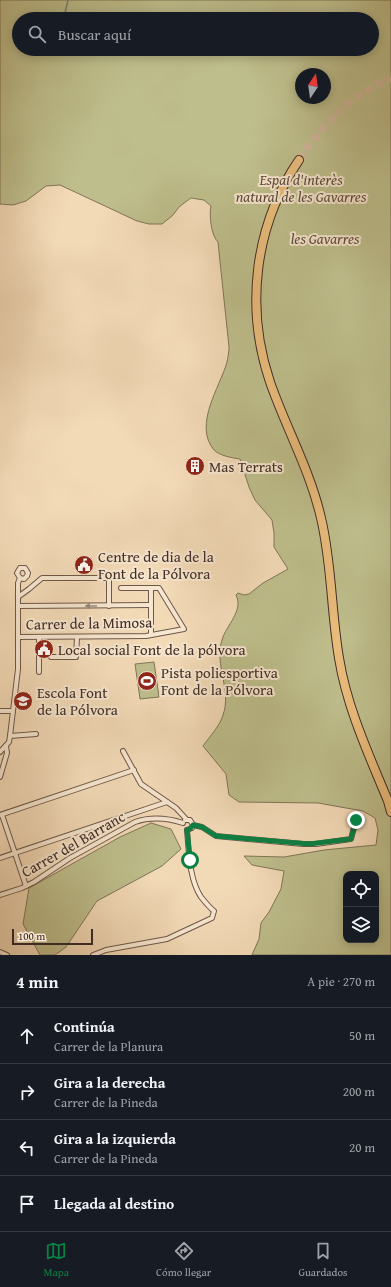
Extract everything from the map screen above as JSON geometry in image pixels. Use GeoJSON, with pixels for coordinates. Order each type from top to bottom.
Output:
{"type":"FeatureCollection","features":[{"type":"Feature","properties":{"kind":"highway"},"geometry":{"type":"LineString","coordinates":[[299,160],[275,204],[263,239],[258,262],[256,287],[258,328],[263,357],[271,383],[315,495],[327,547],[339,657],[346,690],[391,812]]}},
{"type":"Feature","properties":{"kind":"street"},"geometry":{"type":"LineString","coordinates":[[0,752],[6,746],[10,736],[18,669],[18,583],[20,578]]}},
{"type":"Feature","properties":{"kind":"street"},"geometry":{"type":"LineString","coordinates":[[18,597],[42,578],[106,578],[109,580],[109,606]]}},
{"type":"Feature","properties":{"kind":"street"},"geometry":{"type":"LineString","coordinates":[[121,588],[151,588],[151,635]]}},
{"type":"Feature","properties":{"kind":"street","name":"Carrer de la Mimosa"},"geometry":{"type":"LineString","coordinates":[[18,637],[151,635],[184,629],[159,588],[151,588]]}},
{"type":"Feature","properties":{"kind":"street"},"geometry":{"type":"LineString","coordinates":[[18,606],[151,606]]}},
{"type":"Feature","properties":{"kind":"street"},"geometry":{"type":"LineString","coordinates":[[39,637],[39,672]]}},
{"type":"Feature","properties":{"kind":"street"},"geometry":{"type":"LineString","coordinates":[[51,657],[76,657],[77,637]]}},
{"type":"Feature","properties":{"kind":"street"},"geometry":{"type":"LineString","coordinates":[[0,711],[13,711]]}},
{"type":"Feature","properties":{"kind":"street"},"geometry":{"type":"LineString","coordinates":[[10,736],[36,734]]}},
{"type":"Feature","properties":{"kind":"street"},"geometry":{"type":"LineString","coordinates":[[0,777],[8,751],[6,746]]}},
{"type":"Feature","properties":{"kind":"street"},"geometry":{"type":"LineString","coordinates":[[123,751],[142,784],[176,808],[185,821]]}},
{"type":"Feature","properties":{"kind":"street"},"geometry":{"type":"LineString","coordinates":[[26,886],[1,815],[134,770]]}},
{"type":"Feature","properties":{"kind":"street"},"geometry":{"type":"LineString","coordinates":[[0,858],[167,802]]}},
{"type":"Feature","properties":{"kind":"street","name":"Carrer del Barranc"},"geometry":{"type":"LineString","coordinates":[[0,895],[26,886],[70,858],[135,822],[146,819],[185,821]]}},
{"type":"Feature","properties":{"kind":"street"},"geometry":{"type":"LineString","coordinates":[[185,821],[192,821],[193,825],[202,827],[216,836],[309,844],[351,839],[356,820]]}},
{"type":"Feature","properties":{"kind":"street"},"geometry":{"type":"LineString","coordinates":[[93,955],[106,950],[167,939],[212,918],[214,911],[201,897],[196,885],[190,860],[187,830],[183,828],[185,821]]}},
{"type":"Feature","properties":{"kind":"street"},"geometry":{"type":"LineString","coordinates":[[187,830],[193,825]]}},
{"type":"Feature","properties":{"kind":"street"},"geometry":{"type":"LineString","coordinates":[[0,952],[7,955]]}},
{"type":"Feature","properties":{"kind":"green space","name":"Espai d'interès natural de les Gavarres"},"geometry":{"type":"Polygon","coordinates":[[[0,0],[391,0],[391,955],[252,955],[259,939],[261,923],[269,912],[281,889],[284,871],[252,865],[244,856],[284,857],[324,850],[376,845],[378,830],[375,818],[363,811],[318,803],[239,802],[229,795],[226,774],[203,746],[220,723],[225,706],[226,697],[221,668],[220,649],[224,634],[234,618],[238,607],[236,595],[238,593],[244,595],[249,594],[263,583],[288,569],[274,547],[272,520],[255,500],[240,459],[220,454],[214,450],[208,440],[206,429],[207,418],[214,394],[224,372],[229,353],[218,242],[211,225],[211,206],[204,200],[191,198],[180,206],[172,216],[162,224],[149,224],[137,221],[60,185],[46,186],[26,201],[13,205],[0,204],[0,0]]]}},
{"type":"Feature","properties":{"kind":"green space","name":"Pista poliesportiva Font de la Pólvora"},"geometry":{"type":"Polygon","coordinates":[[[154,662],[159,697],[140,699],[135,664],[154,662]]]}},
{"type":"Feature","properties":{"kind":"green space"},"geometry":{"type":"Polygon","coordinates":[[[151,823],[171,829],[181,849],[162,866],[97,901],[66,947],[55,955],[40,955],[23,924],[29,888],[120,837],[151,823]]]}},
{"type":"Feature","properties":{"kind":"waterway"},"geometry":{"type":"LineString","coordinates":[[65,12],[68,0]]}},
{"type":"Feature","properties":{"kind":"tunnel"},"geometry":{"type":"LineString","coordinates":[[299,160],[317,135],[339,112],[363,93],[391,78]]}},
{"type":"Feature","properties":{"kind":"place","name":"Mas Terrats"},"geometry":{"type":"Point","coordinates":[195,466]}},
{"type":"Feature","properties":{"kind":"place","name":"Centre de dia de la Font de la Pólvora"},"geometry":{"type":"Point","coordinates":[84,565]}},
{"type":"Feature","properties":{"kind":"place","name":"Local social Font de la pólvora"},"geometry":{"type":"Point","coordinates":[44,649]}},
{"type":"Feature","properties":{"kind":"place","name":"Pista poliesportiva Font de la Pólvora"},"geometry":{"type":"Point","coordinates":[147,681]}},
{"type":"Feature","properties":{"kind":"place","name":"Escola Font de la Pólvora"},"geometry":{"type":"Point","coordinates":[23,701]}},
{"type":"Feature","properties":{"kind":"route"},"geometry":{"type":"LineString","coordinates":[[190,860],[187,830],[192,828],[193,825],[202,827],[216,836],[316,844],[351,839],[354,834],[356,820]]}},
{"type":"Feature","properties":{"kind":"park label","name":"les Gavarres"},"geometry":{"type":"Point","coordinates":[325,238]}}]}
